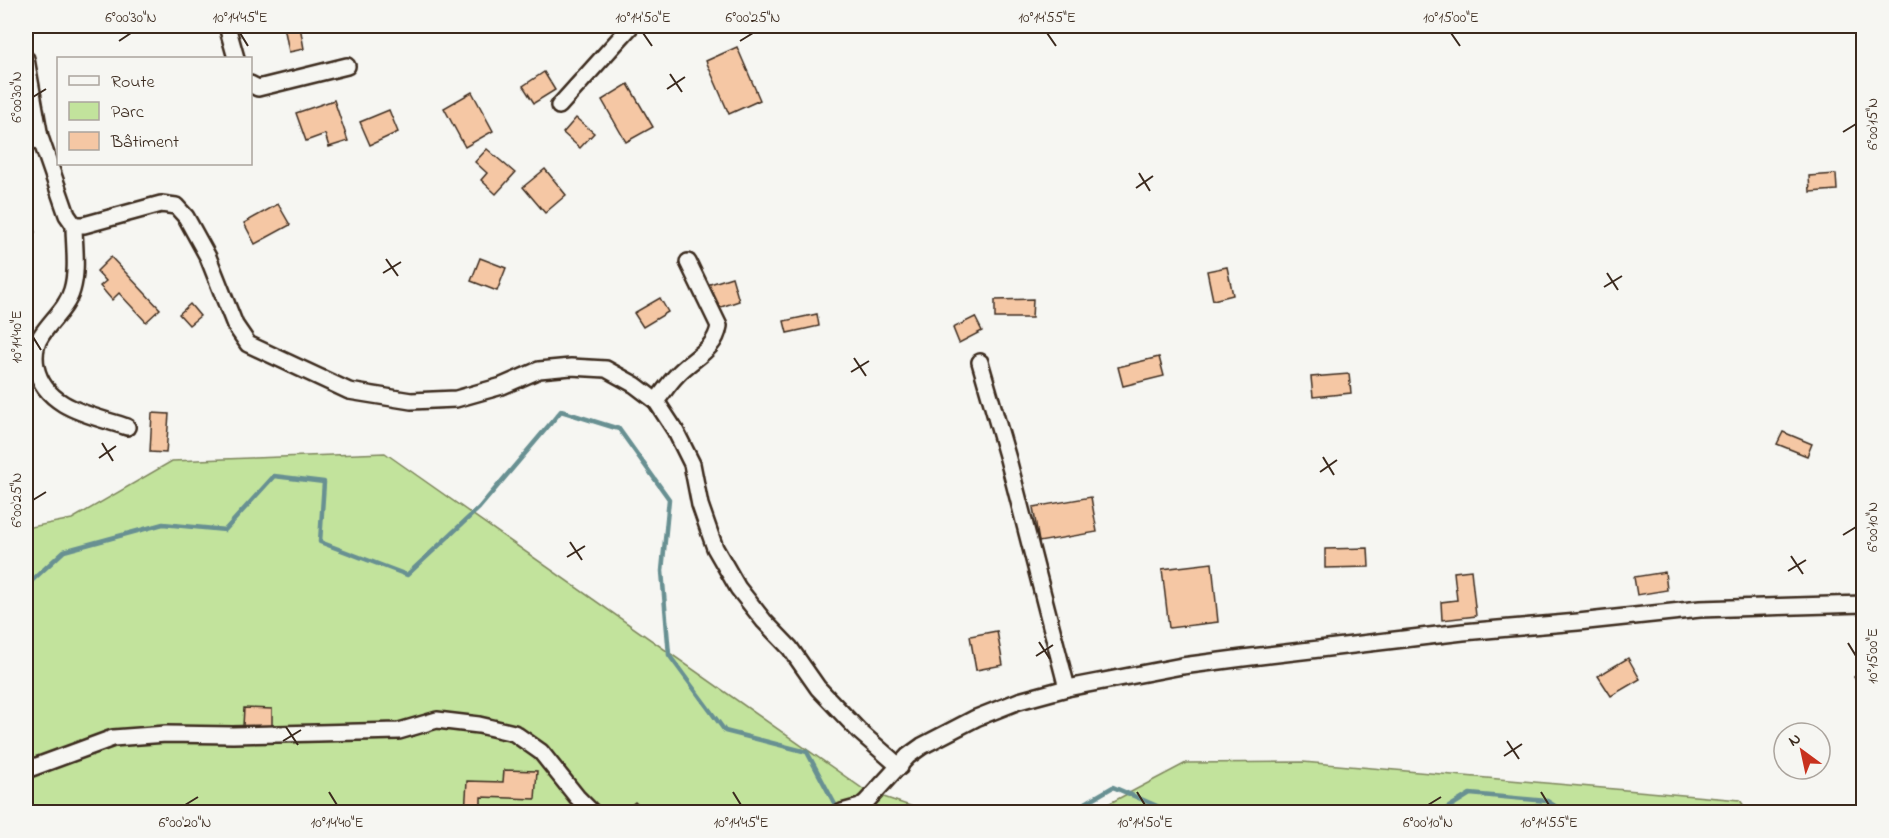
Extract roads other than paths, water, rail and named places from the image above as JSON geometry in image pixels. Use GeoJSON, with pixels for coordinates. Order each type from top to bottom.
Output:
{"type":"FeatureCollection","features":[{"type":"Feature","properties":{"kind":"street"},"geometry":{"type":"LineString","coordinates":[[226,26],[236,57]]}},
{"type":"Feature","properties":{"kind":"street"},"geometry":{"type":"LineString","coordinates":[[559,106],[632,26]]}},
{"type":"Feature","properties":{"kind":"street"},"geometry":{"type":"LineString","coordinates":[[26,59],[40,137],[67,215],[74,225],[73,289],[66,303],[40,337],[34,356],[39,378],[48,393],[66,406],[127,427]]}},
{"type":"Feature","properties":{"kind":"street"},"geometry":{"type":"LineString","coordinates":[[252,85],[258,88],[347,66]]}},
{"type":"Feature","properties":{"kind":"street"},"geometry":{"type":"LineString","coordinates":[[26,144],[40,137]]}},
{"type":"Feature","properties":{"kind":"street"},"geometry":{"type":"LineString","coordinates":[[74,225],[84,225],[161,204],[176,206],[186,217],[208,257],[236,325],[248,344],[349,391],[411,401],[456,399],[502,386],[539,370],[571,367],[606,369],[635,385],[656,401],[675,430],[692,464],[700,505],[715,548],[738,588],[764,621],[790,648],[818,688],[860,732],[900,767]]}},
{"type":"Feature","properties":{"kind":"street"},"geometry":{"type":"LineString","coordinates":[[656,401],[678,374],[701,356],[717,337],[719,327],[688,261]]}},
{"type":"Feature","properties":{"kind":"street"},"geometry":{"type":"LineString","coordinates":[[980,362],[1008,459],[1067,688]]}},
{"type":"Feature","properties":{"kind":"street"},"geometry":{"type":"LineString","coordinates":[[842,813],[860,807],[908,756],[922,746],[976,718],[1019,701],[1067,688],[1192,665],[1462,632],[1700,609],[1863,604]]}},
{"type":"Feature","properties":{"kind":"street"},"geometry":{"type":"LineString","coordinates":[[26,770],[113,738],[166,734],[233,735],[399,731],[437,720],[514,733],[541,752],[592,813]]}},
{"type":"Feature","properties":{"kind":"waterway"},"geometry":{"type":"LineString","coordinates":[[26,586],[64,551],[163,524],[225,530],[274,476],[324,482],[320,542],[407,575],[479,508],[561,411],[619,429],[669,499],[662,571],[669,655],[725,731],[807,752],[839,812]]}},
{"type":"Feature","properties":{"kind":"waterway"},"geometry":{"type":"LineString","coordinates":[[1070,812],[1113,787],[1167,812]]}},
{"type":"Feature","properties":{"kind":"waterway"},"geometry":{"type":"LineString","coordinates":[[1441,812],[1470,794],[1547,801],[1564,812]]}}]}
